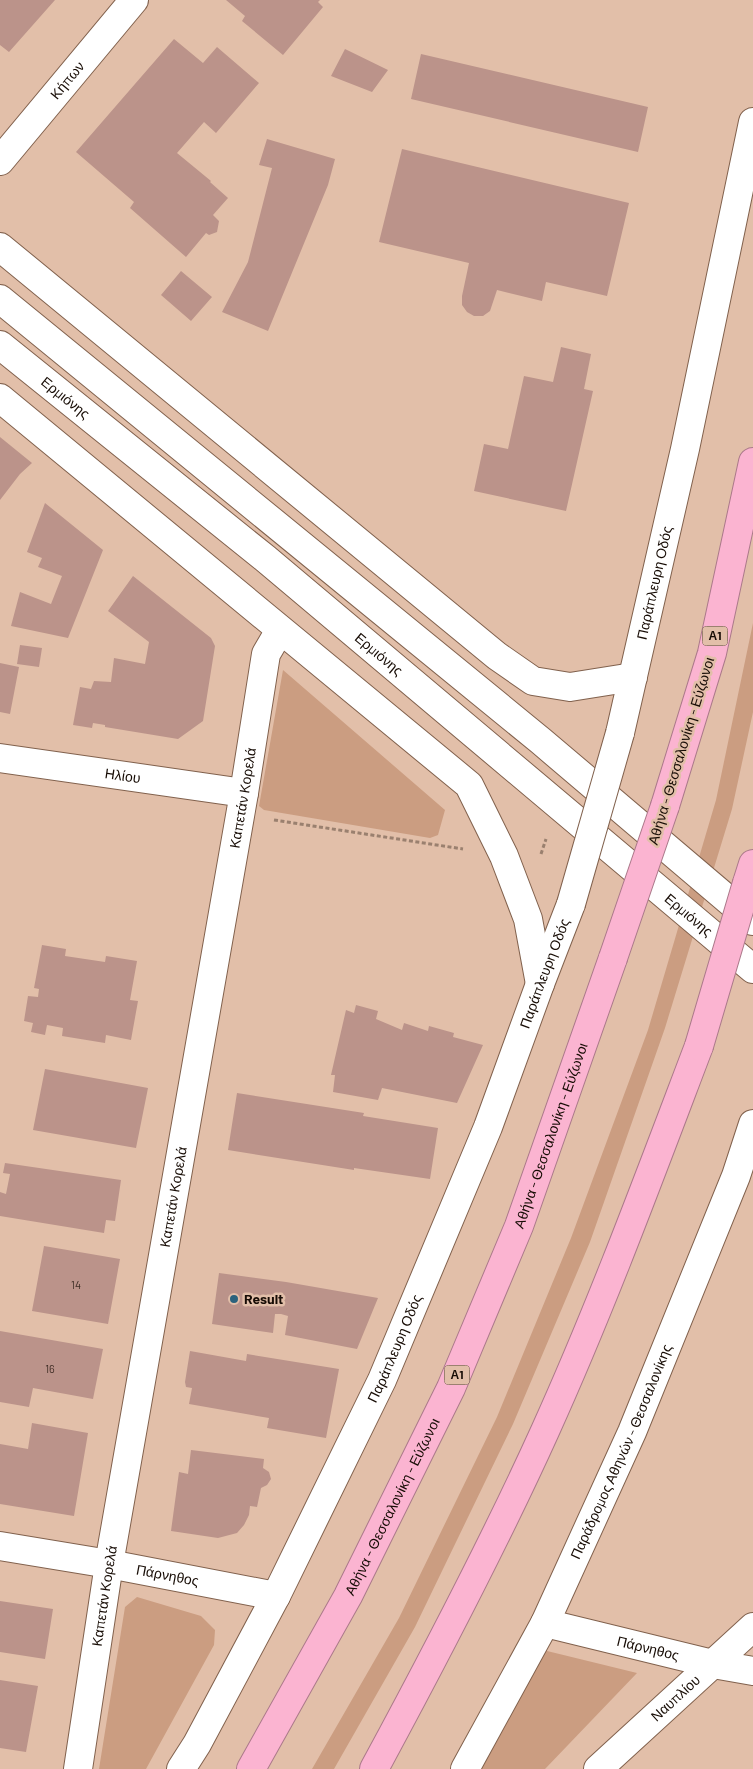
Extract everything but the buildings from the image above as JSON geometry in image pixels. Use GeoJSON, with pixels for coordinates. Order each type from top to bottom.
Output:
{"type":"FeatureCollection","features":[{"type":"Feature","properties":{"kind":"highway","name":"Αθήνα - Θεσσαλονίκη - Εύζωνοι"},"geometry":{"type":"LineString","coordinates":[[251,1769],[348,1596],[451,1388],[518,1226],[665,806],[712,653],[753,462]]}},
{"type":"Feature","properties":{"kind":"highway"},"geometry":{"type":"LineString","coordinates":[[374,1769],[444,1640],[545,1431],[620,1252],[699,1046],[750,873]]}},
{"type":"Feature","properties":{"kind":"street","name":"Κήπων"},"geometry":{"type":"LineString","coordinates":[[0,161],[134,0]]}},
{"type":"Feature","properties":{"kind":"street","name":"Παράπλευρη Οδός"},"geometry":{"type":"LineString","coordinates":[[181,1769],[197,1744],[276,1596],[382,1380],[488,1127],[571,904],[620,733],[685,448],[753,122]]}},
{"type":"Feature","properties":{"kind":"street"},"geometry":{"type":"LineString","coordinates":[[0,246],[497,656],[533,682],[570,687],[633,677]]}},
{"type":"Feature","properties":{"kind":"street"},"geometry":{"type":"LineString","coordinates":[[0,299],[540,741],[753,921]]}},
{"type":"Feature","properties":{"kind":"street","name":"Ερμιόνης"},"geometry":{"type":"LineString","coordinates":[[0,345],[266,559],[753,970]]}},
{"type":"Feature","properties":{"kind":"street"},"geometry":{"type":"LineString","coordinates":[[0,398],[469,785],[504,856],[528,919],[540,984]]}},
{"type":"Feature","properties":{"kind":"street","name":"Καπετάν Κορελά"},"geometry":{"type":"LineString","coordinates":[[78,1769],[109,1564],[242,804],[266,654],[280,630]]}},
{"type":"Feature","properties":{"kind":"street","name":"Ηλίου"},"geometry":{"type":"LineString","coordinates":[[0,758],[242,804]]}},
{"type":"Feature","properties":{"kind":"street","name":"Παράδρομος Αθηνών - Θεσσαλονίκης"},"geometry":{"type":"LineString","coordinates":[[465,1769],[545,1623],[632,1432],[745,1167],[753,1124]]}},
{"type":"Feature","properties":{"kind":"street","name":"Πάρνηθος"},"geometry":{"type":"LineString","coordinates":[[0,1546],[109,1564],[276,1596]]}},
{"type":"Feature","properties":{"kind":"street","name":"Πάρνηθος"},"geometry":{"type":"LineString","coordinates":[[545,1623],[713,1664],[753,1671]]}},
{"type":"Feature","properties":{"kind":"street","name":"Ναυπλίου"},"geometry":{"type":"LineString","coordinates":[[598,1769],[753,1627]]}},
{"type":"Feature","properties":{"kind":"path"},"geometry":{"type":"LineString","coordinates":[[242,804],[504,856],[537,868],[548,832]]}},
{"type":"Feature","properties":{"kind":"shaded area"},"geometry":{"type":"Polygon","coordinates":[[[753,623],[753,712],[732,809],[665,1028],[590,1242],[513,1424],[415,1627],[334,1769],[312,1769],[399,1618],[497,1417],[571,1238],[648,1030],[716,800],[753,623]]]}},
{"type":"Feature","properties":{"kind":"shaded area"},"geometry":{"type":"Polygon","coordinates":[[[283,670],[445,810],[438,835],[430,838],[264,810],[259,806],[283,670]]]}},
{"type":"Feature","properties":{"kind":"shaded area"},"geometry":{"type":"Polygon","coordinates":[[[137,1597],[201,1616],[215,1630],[214,1645],[146,1769],[99,1769],[125,1607],[137,1597]]]}},
{"type":"Feature","properties":{"kind":"shaded area"},"geometry":{"type":"Polygon","coordinates":[[[543,1650],[637,1673],[545,1769],[475,1769],[543,1650]]]}},
{"type":"Feature","properties":{"kind":"place","name":"Result"},"geometry":{"type":"Point","coordinates":[234,1299]}}]}
